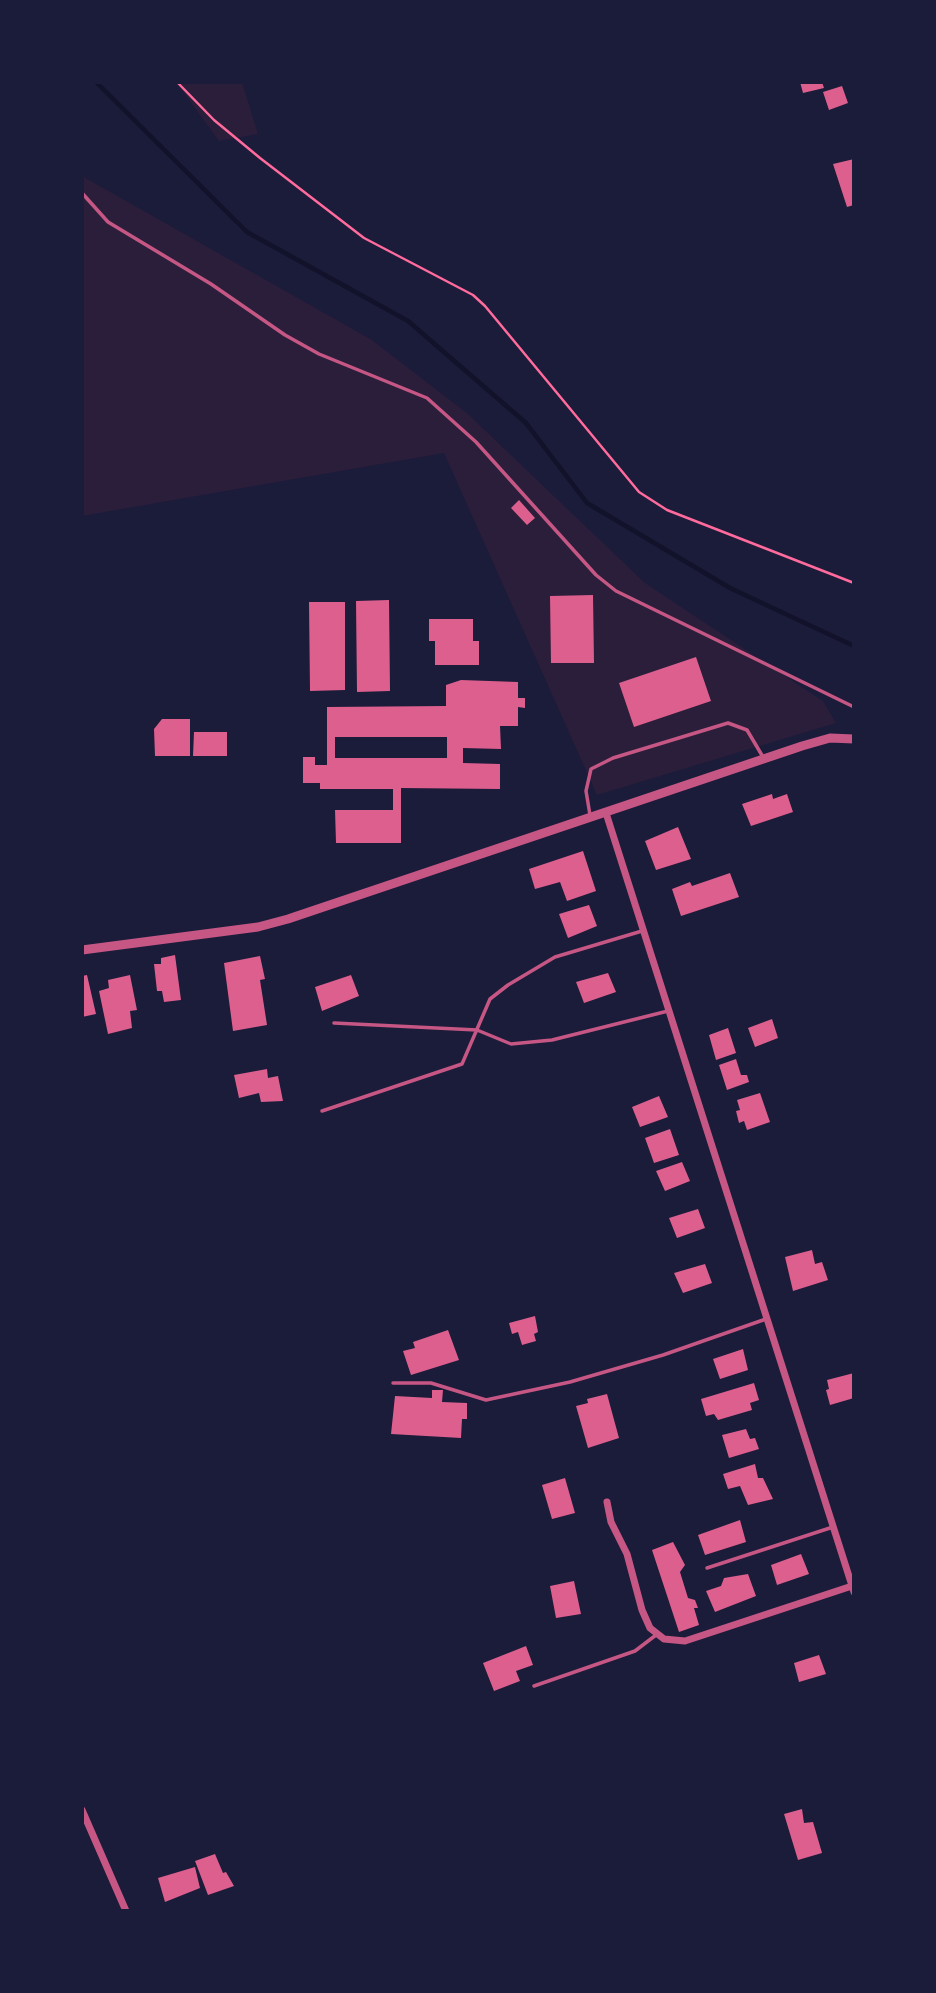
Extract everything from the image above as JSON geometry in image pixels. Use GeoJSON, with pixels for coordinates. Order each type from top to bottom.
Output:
{"type":"FeatureCollection","features":[{"type":"Feature","properties":{"kind":"street"},"geometry":{"type":"LineString","coordinates":[[82,950],[278,922],[830,738],[854,739]]}},
{"type":"Feature","properties":{"kind":"street"},"geometry":{"type":"LineString","coordinates":[[606,813],[853,1589],[685,1642],[656,1635],[642,1610],[627,1554],[611,1522],[607,1502]]}},
{"type":"Feature","properties":{"kind":"street"},"geometry":{"type":"LineString","coordinates":[[82,1810],[126,1911]]}},
{"type":"Feature","properties":{"kind":"lane"},"geometry":{"type":"LineString","coordinates":[[82,193],[108,222],[211,284],[285,335],[319,354],[427,398],[476,442],[596,575],[616,592],[854,706]]}},
{"type":"Feature","properties":{"kind":"lane"},"geometry":{"type":"LineString","coordinates":[[591,818],[586,791],[591,769],[613,758],[728,723],[747,730],[764,759]]}},
{"type":"Feature","properties":{"kind":"lane"},"geometry":{"type":"LineString","coordinates":[[322,1111],[462,1064],[490,999],[555,957],[642,930]]}},
{"type":"Feature","properties":{"kind":"lane"},"geometry":{"type":"LineString","coordinates":[[334,1023],[477,1030],[510,1044],[538,1041],[668,1011]]}},
{"type":"Feature","properties":{"kind":"lane"},"geometry":{"type":"LineString","coordinates":[[393,1383],[432,1382],[486,1400],[570,1382],[663,1355],[766,1319]]}},
{"type":"Feature","properties":{"kind":"lane"},"geometry":{"type":"LineString","coordinates":[[707,1567],[833,1527]]}},
{"type":"Feature","properties":{"kind":"lane"},"geometry":{"type":"LineString","coordinates":[[534,1686],[635,1651],[656,1635]]}},
{"type":"Feature","properties":{"kind":"path"},"geometry":{"type":"LineString","coordinates":[[177,82],[214,120],[364,238],[473,295],[639,492],[667,510],[854,583]]}},
{"type":"Feature","properties":{"kind":"shaded area"},"geometry":{"type":"Polygon","coordinates":[[[176,82],[242,82],[258,134],[219,141],[176,82]]]}},
{"type":"Feature","properties":{"kind":"shaded area"},"geometry":{"type":"Polygon","coordinates":[[[82,176],[372,340],[468,414],[645,583],[823,701],[836,723],[597,795],[444,453],[82,516],[82,176]]]}},
{"type":"Feature","properties":{"kind":"building"},"geometry":{"type":"Polygon","coordinates":[[[800,82],[822,82],[824,88],[803,93],[800,82]]]}},
{"type":"Feature","properties":{"kind":"building"},"geometry":{"type":"Polygon","coordinates":[[[842,86],[848,103],[829,110],[823,92],[842,86]]]}},
{"type":"Feature","properties":{"kind":"building"},"geometry":{"type":"Polygon","coordinates":[[[854,159],[854,205],[847,207],[833,164],[854,159]]]}},
{"type":"Feature","properties":{"kind":"building"},"geometry":{"type":"Polygon","coordinates":[[[519,500],[535,518],[527,525],[511,508],[519,500]]]}},
{"type":"Feature","properties":{"kind":"building"},"geometry":{"type":"Polygon","coordinates":[[[593,595],[594,663],[551,663],[550,596],[593,595]]]}},
{"type":"Feature","properties":{"kind":"building"},"geometry":{"type":"Polygon","coordinates":[[[389,600],[390,691],[357,692],[356,601],[389,600]]]}},
{"type":"Feature","properties":{"kind":"building"},"geometry":{"type":"Polygon","coordinates":[[[309,602],[345,602],[345,690],[310,691],[309,602]]]}},
{"type":"Feature","properties":{"kind":"building"},"geometry":{"type":"Polygon","coordinates":[[[429,619],[473,619],[473,641],[479,641],[479,665],[435,665],[435,641],[429,641],[429,619]]]}},
{"type":"Feature","properties":{"kind":"building"},"geometry":{"type":"Polygon","coordinates":[[[696,657],[711,701],[634,727],[619,683],[696,657]]]}},
{"type":"Feature","properties":{"kind":"building"},"geometry":{"type":"Polygon","coordinates":[[[461,680],[518,682],[518,698],[525,698],[525,708],[518,707],[518,726],[500,726],[501,749],[463,748],[463,763],[500,764],[500,789],[401,788],[401,843],[336,843],[335,810],[393,810],[393,789],[320,789],[320,783],[303,783],[303,757],[315,757],[315,765],[327,765],[327,707],[446,706],[446,685],[461,680]],[[335,737],[335,758],[447,758],[447,737],[335,737]]]}},
{"type":"Feature","properties":{"kind":"building"},"geometry":{"type":"Polygon","coordinates":[[[162,719],[190,719],[190,756],[155,756],[154,729],[162,719]]]}},
{"type":"Feature","properties":{"kind":"building"},"geometry":{"type":"Polygon","coordinates":[[[194,732],[227,732],[227,756],[193,756],[194,732]]]}},
{"type":"Feature","properties":{"kind":"building"},"geometry":{"type":"Polygon","coordinates":[[[772,794],[773,799],[787,794],[793,812],[751,826],[742,804],[772,794]]]}},
{"type":"Feature","properties":{"kind":"building"},"geometry":{"type":"Polygon","coordinates":[[[678,827],[691,859],[656,870],[645,841],[678,827]]]}},
{"type":"Feature","properties":{"kind":"building"},"geometry":{"type":"Polygon","coordinates":[[[583,851],[596,891],[567,901],[560,882],[535,889],[529,869],[583,851]]]}},
{"type":"Feature","properties":{"kind":"building"},"geometry":{"type":"Polygon","coordinates":[[[730,873],[739,897],[681,916],[672,889],[690,882],[692,886],[730,873]]]}},
{"type":"Feature","properties":{"kind":"building"},"geometry":{"type":"Polygon","coordinates":[[[589,905],[597,926],[568,938],[559,914],[589,905]]]}},
{"type":"Feature","properties":{"kind":"building"},"geometry":{"type":"Polygon","coordinates":[[[175,955],[181,1000],[164,1002],[162,991],[157,991],[154,964],[161,964],[161,958],[175,955]]]}},
{"type":"Feature","properties":{"kind":"building"},"geometry":{"type":"Polygon","coordinates":[[[260,956],[265,979],[260,980],[267,1025],[233,1031],[224,963],[260,956]]]}},
{"type":"Feature","properties":{"kind":"building"},"geometry":{"type":"Polygon","coordinates":[[[608,973],[616,992],[584,1003],[576,982],[608,973]]]}},
{"type":"Feature","properties":{"kind":"building"},"geometry":{"type":"Polygon","coordinates":[[[87,975],[96,1014],[82,1017],[82,976],[87,975]]]}},
{"type":"Feature","properties":{"kind":"building"},"geometry":{"type":"Polygon","coordinates":[[[130,975],[137,1010],[130,1011],[132,1028],[108,1034],[99,991],[109,988],[108,980],[130,975]]]}},
{"type":"Feature","properties":{"kind":"building"},"geometry":{"type":"Polygon","coordinates":[[[351,975],[359,996],[322,1011],[315,987],[351,975]]]}},
{"type":"Feature","properties":{"kind":"building"},"geometry":{"type":"Polygon","coordinates":[[[772,1019],[778,1038],[755,1047],[748,1028],[772,1019]]]}},
{"type":"Feature","properties":{"kind":"building"},"geometry":{"type":"Polygon","coordinates":[[[728,1028],[736,1053],[716,1060],[709,1035],[728,1028]]]}},
{"type":"Feature","properties":{"kind":"building"},"geometry":{"type":"Polygon","coordinates":[[[736,1059],[741,1075],[747,1075],[749,1082],[727,1090],[719,1065],[736,1059]]]}},
{"type":"Feature","properties":{"kind":"building"},"geometry":{"type":"Polygon","coordinates":[[[267,1069],[268,1078],[278,1076],[283,1101],[261,1102],[259,1093],[239,1098],[234,1075],[267,1069]]]}},
{"type":"Feature","properties":{"kind":"building"},"geometry":{"type":"Polygon","coordinates":[[[760,1093],[770,1122],[747,1130],[744,1121],[739,1123],[736,1111],[740,1110],[737,1100],[760,1093]]]}},
{"type":"Feature","properties":{"kind":"building"},"geometry":{"type":"Polygon","coordinates":[[[659,1096],[668,1117],[640,1127],[632,1107],[659,1096]]]}},
{"type":"Feature","properties":{"kind":"building"},"geometry":{"type":"Polygon","coordinates":[[[670,1129],[679,1155],[654,1163],[645,1138],[670,1129]]]}},
{"type":"Feature","properties":{"kind":"building"},"geometry":{"type":"Polygon","coordinates":[[[682,1162],[690,1181],[665,1191],[656,1171],[682,1162]]]}},
{"type":"Feature","properties":{"kind":"building"},"geometry":{"type":"Polygon","coordinates":[[[698,1209],[705,1228],[677,1238],[669,1218],[698,1209]]]}},
{"type":"Feature","properties":{"kind":"building"},"geometry":{"type":"Polygon","coordinates":[[[812,1250],[815,1264],[822,1262],[828,1280],[793,1291],[785,1257],[812,1250]]]}},
{"type":"Feature","properties":{"kind":"building"},"geometry":{"type":"Polygon","coordinates":[[[705,1264],[712,1283],[683,1293],[674,1273],[705,1264]]]}},
{"type":"Feature","properties":{"kind":"building"},"geometry":{"type":"Polygon","coordinates":[[[535,1316],[538,1332],[534,1334],[536,1341],[522,1345],[518,1332],[512,1334],[509,1323],[535,1316]]]}},
{"type":"Feature","properties":{"kind":"building"},"geometry":{"type":"Polygon","coordinates":[[[448,1330],[459,1360],[411,1375],[403,1351],[415,1348],[413,1342],[448,1330]]]}},
{"type":"Feature","properties":{"kind":"building"},"geometry":{"type":"Polygon","coordinates":[[[743,1349],[748,1370],[720,1379],[713,1359],[743,1349]]]}},
{"type":"Feature","properties":{"kind":"building"},"geometry":{"type":"Polygon","coordinates":[[[854,1373],[854,1398],[830,1405],[826,1390],[829,1389],[827,1380],[854,1373]]]}},
{"type":"Feature","properties":{"kind":"building"},"geometry":{"type":"Polygon","coordinates":[[[754,1383],[759,1400],[750,1403],[752,1410],[718,1420],[714,1414],[706,1416],[701,1399],[754,1383]]]}},
{"type":"Feature","properties":{"kind":"building"},"geometry":{"type":"Polygon","coordinates":[[[432,1390],[443,1390],[442,1402],[467,1403],[467,1419],[462,1419],[461,1438],[391,1434],[395,1396],[432,1398],[432,1390]]]}},
{"type":"Feature","properties":{"kind":"building"},"geometry":{"type":"Polygon","coordinates":[[[607,1394],[619,1438],[588,1448],[576,1406],[588,1403],[587,1399],[607,1394]]]}},
{"type":"Feature","properties":{"kind":"building"},"geometry":{"type":"Polygon","coordinates":[[[746,1429],[750,1439],[755,1438],[759,1449],[729,1458],[722,1435],[746,1429]]]}},
{"type":"Feature","properties":{"kind":"building"},"geometry":{"type":"Polygon","coordinates":[[[755,1464],[758,1478],[763,1478],[773,1499],[748,1505],[740,1486],[728,1489],[723,1474],[755,1464]]]}},
{"type":"Feature","properties":{"kind":"building"},"geometry":{"type":"Polygon","coordinates":[[[565,1478],[575,1513],[552,1519],[542,1485],[565,1478]]]}},
{"type":"Feature","properties":{"kind":"building"},"geometry":{"type":"Polygon","coordinates":[[[740,1520],[746,1542],[705,1555],[698,1535],[740,1520]]]}},
{"type":"Feature","properties":{"kind":"building"},"geometry":{"type":"Polygon","coordinates":[[[673,1542],[685,1565],[680,1572],[688,1598],[695,1600],[698,1608],[694,1608],[699,1625],[679,1632],[652,1550],[673,1542]]]}},
{"type":"Feature","properties":{"kind":"building"},"geometry":{"type":"Polygon","coordinates":[[[801,1554],[809,1574],[777,1585],[771,1565],[801,1554]]]}},
{"type":"Feature","properties":{"kind":"building"},"geometry":{"type":"Polygon","coordinates":[[[748,1574],[756,1596],[715,1612],[706,1591],[721,1586],[724,1578],[748,1574]]]}},
{"type":"Feature","properties":{"kind":"building"},"geometry":{"type":"Polygon","coordinates":[[[574,1581],[581,1614],[556,1618],[550,1586],[574,1581]]]}},
{"type":"Feature","properties":{"kind":"building"},"geometry":{"type":"Polygon","coordinates":[[[526,1646],[533,1665],[516,1671],[520,1681],[494,1691],[483,1663],[526,1646]]]}},
{"type":"Feature","properties":{"kind":"building"},"geometry":{"type":"Polygon","coordinates":[[[819,1655],[826,1674],[799,1682],[794,1663],[819,1655]]]}},
{"type":"Feature","properties":{"kind":"building"},"geometry":{"type":"Polygon","coordinates":[[[802,1809],[804,1823],[813,1822],[822,1853],[798,1860],[784,1814],[802,1809]]]}},
{"type":"Feature","properties":{"kind":"building"},"geometry":{"type":"Polygon","coordinates":[[[215,1854],[223,1873],[226,1872],[234,1886],[208,1895],[195,1861],[215,1854]]]}},
{"type":"Feature","properties":{"kind":"building"},"geometry":{"type":"Polygon","coordinates":[[[195,1867],[200,1888],[165,1902],[158,1878],[195,1867]]]}},
{"type":"Feature","properties":{"kind":"waterway"},"geometry":{"type":"LineString","coordinates":[[96,82],[247,232],[408,321],[526,423],[587,503],[730,588],[854,646]]}}]}
